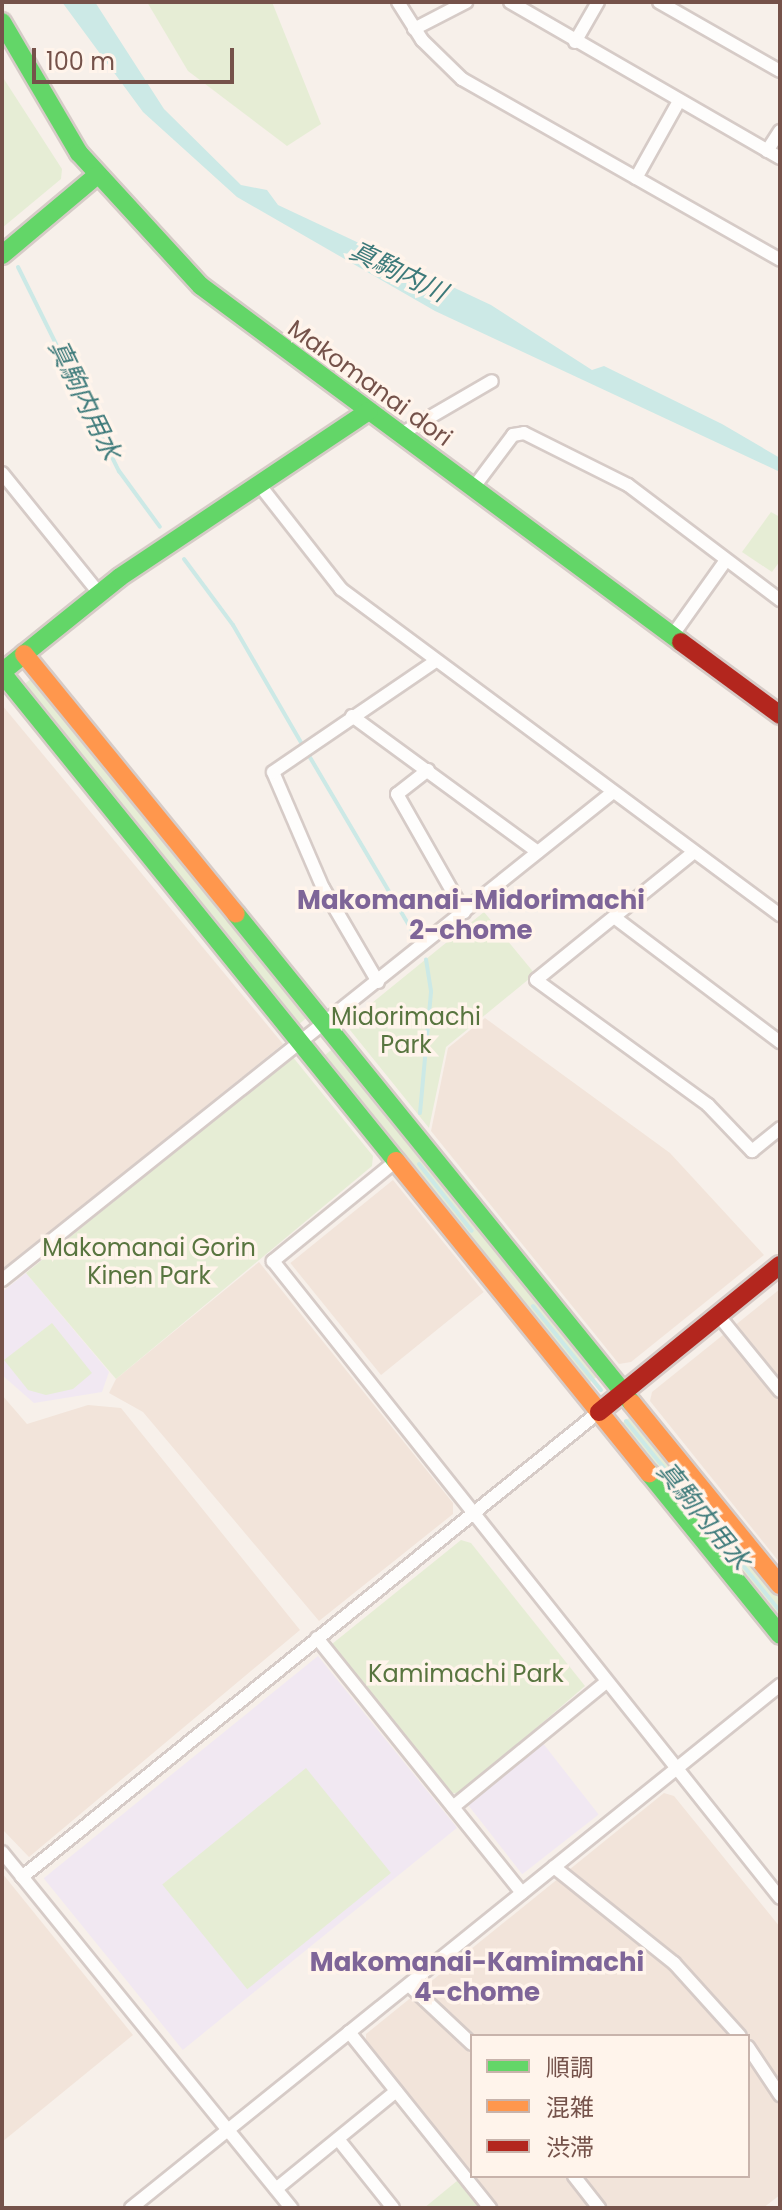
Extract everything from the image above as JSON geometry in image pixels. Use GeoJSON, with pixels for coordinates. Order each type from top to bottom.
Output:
{"type":"FeatureCollection","features":[{"type":"Feature","properties":{"kind":"main road"},"geometry":{"type":"LineString","coordinates":[[2,9],[5,2]]}},
{"type":"Feature","properties":{"kind":"main road","name":"Makomanai dori"},"geometry":{"type":"LineString","coordinates":[[2,22],[96,176],[201,286],[780,715]]}},
{"type":"Feature","properties":{"kind":"main road"},"geometry":{"type":"LineString","coordinates":[[2,255],[96,176]]}},
{"type":"Feature","properties":{"kind":"main road"},"geometry":{"type":"LineString","coordinates":[[369,411],[99,593],[2,672],[780,1635]]}},
{"type":"Feature","properties":{"kind":"main road"},"geometry":{"type":"LineString","coordinates":[[24,654],[780,1585]]}},
{"type":"Feature","properties":{"kind":"main road"},"geometry":{"type":"LineString","coordinates":[[599,1412],[780,1265]]}},
{"type":"Feature","properties":{"kind":"street"},"geometry":{"type":"LineString","coordinates":[[398,2],[414,29],[462,79],[780,260]]}},
{"type":"Feature","properties":{"kind":"street"},"geometry":{"type":"LineString","coordinates":[[414,29],[466,2]]}},
{"type":"Feature","properties":{"kind":"street"},"geometry":{"type":"LineString","coordinates":[[510,2],[780,158]]}},
{"type":"Feature","properties":{"kind":"street"},"geometry":{"type":"LineString","coordinates":[[575,42],[598,2]]}},
{"type":"Feature","properties":{"kind":"street"},"geometry":{"type":"LineString","coordinates":[[659,2],[780,71]]}},
{"type":"Feature","properties":{"kind":"street"},"geometry":{"type":"LineString","coordinates":[[636,178],[679,101]]}},
{"type":"Feature","properties":{"kind":"street"},"geometry":{"type":"LineString","coordinates":[[767,151],[780,131]]}},
{"type":"Feature","properties":{"kind":"street"},"geometry":{"type":"LineString","coordinates":[[401,434],[492,381]]}},
{"type":"Feature","properties":{"kind":"street"},"geometry":{"type":"LineString","coordinates":[[474,487],[513,435],[524,433],[628,485],[780,600]]}},
{"type":"Feature","properties":{"kind":"street"},"geometry":{"type":"LineString","coordinates":[[2,473],[99,593]]}},
{"type":"Feature","properties":{"kind":"street"},"geometry":{"type":"LineString","coordinates":[[258,483],[324,573],[436,661],[780,915]]}},
{"type":"Feature","properties":{"kind":"street"},"geometry":{"type":"LineString","coordinates":[[672,636],[726,560]]}},
{"type":"Feature","properties":{"kind":"street"},"geometry":{"type":"LineString","coordinates":[[378,982],[323,888],[273,772],[436,661]]}},
{"type":"Feature","properties":{"kind":"street"},"geometry":{"type":"LineString","coordinates":[[352,716],[538,852]]}},
{"type":"Feature","properties":{"kind":"street"},"geometry":{"type":"LineString","coordinates":[[428,770],[397,794],[464,912]]}},
{"type":"Feature","properties":{"kind":"street"},"geometry":{"type":"LineString","coordinates":[[2,1280],[297,1039],[325,1024],[613,792]]}},
{"type":"Feature","properties":{"kind":"street"},"geometry":{"type":"LineString","coordinates":[[694,852],[536,980],[708,1105],[752,1151],[780,1128]]}},
{"type":"Feature","properties":{"kind":"street"},"geometry":{"type":"LineString","coordinates":[[614,917],[780,1042]]}},
{"type":"Feature","properties":{"kind":"street"},"geometry":{"type":"LineString","coordinates":[[396,1161],[273,1261],[605,1683],[780,1898]]}},
{"type":"Feature","properties":{"kind":"street"},"geometry":{"type":"LineString","coordinates":[[718,1315],[780,1391]]}},
{"type":"Feature","properties":{"kind":"street"},"geometry":{"type":"LineString","coordinates":[[22,1877],[599,1412]]}},
{"type":"Feature","properties":{"kind":"street"},"geometry":{"type":"LineString","coordinates":[[317,1638],[522,1893]]}},
{"type":"Feature","properties":{"kind":"street"},"geometry":{"type":"LineString","coordinates":[[453,1807],[605,1683]]}},
{"type":"Feature","properties":{"kind":"street"},"geometry":{"type":"LineString","coordinates":[[131,2208],[780,1685]]}},
{"type":"Feature","properties":{"kind":"street"},"geometry":{"type":"LineString","coordinates":[[2,1852],[291,2208]]}},
{"type":"Feature","properties":{"kind":"street"},"geometry":{"type":"LineString","coordinates":[[554,1867],[674,1963],[738,2034]]}},
{"type":"Feature","properties":{"kind":"street"},"geometry":{"type":"LineString","coordinates":[[409,1985],[470,2042]]}},
{"type":"Feature","properties":{"kind":"street"},"geometry":{"type":"LineString","coordinates":[[349,2032],[490,2208]]}},
{"type":"Feature","properties":{"kind":"street"},"geometry":{"type":"LineString","coordinates":[[750,2050],[780,2095]]}},
{"type":"Feature","properties":{"kind":"street"},"geometry":{"type":"LineString","coordinates":[[276,2189],[396,2091]]}},
{"type":"Feature","properties":{"kind":"street"},"geometry":{"type":"LineString","coordinates":[[338,2139],[393,2208]]}},
{"type":"Feature","properties":{"kind":"street"},"geometry":{"type":"LineString","coordinates":[[576,2178],[599,2208]]}},
{"type":"Feature","properties":{"kind":"shaded area"},"geometry":{"type":"Polygon","coordinates":[[[2,705],[283,1044],[2,1271],[2,705]]]}},
{"type":"Feature","properties":{"kind":"shaded area"},"geometry":{"type":"Polygon","coordinates":[[[485,1018],[670,1153],[764,1255],[631,1362],[619,1364],[431,1131],[448,1048],[485,1018]]]}},
{"type":"Feature","properties":{"kind":"shaded area"},"geometry":{"type":"Polygon","coordinates":[[[393,1180],[484,1292],[381,1375],[290,1263],[393,1180]]]}},
{"type":"Feature","properties":{"kind":"shaded area"},"geometry":{"type":"Polygon","coordinates":[[[259,1262],[453,1503],[453,1514],[319,1621],[143,1412],[109,1393],[116,1379],[259,1262]]]}},
{"type":"Feature","properties":{"kind":"shaded area"},"geometry":{"type":"Polygon","coordinates":[[[26,1273],[109,1372],[102,1392],[34,1403],[2,1375],[2,1292],[26,1273]]]}},
{"type":"Feature","properties":{"kind":"shaded area"},"geometry":{"type":"Polygon","coordinates":[[[780,1289],[780,1563],[650,1401],[652,1392],[780,1289]]]}},
{"type":"Feature","properties":{"kind":"shaded area"},"geometry":{"type":"Polygon","coordinates":[[[2,1395],[27,1424],[88,1405],[121,1408],[300,1630],[29,1857],[2,1829],[2,1395]]]}},
{"type":"Feature","properties":{"kind":"shaded area"},"geometry":{"type":"Polygon","coordinates":[[[318,1656],[457,1828],[183,2050],[44,1878],[318,1656]]]}},
{"type":"Feature","properties":{"kind":"shaded area"},"geometry":{"type":"Polygon","coordinates":[[[542,1742],[599,1814],[522,1874],[466,1802],[542,1742]]]}},
{"type":"Feature","properties":{"kind":"shaded area"},"geometry":{"type":"Polygon","coordinates":[[[664,1793],[674,1796],[780,1927],[780,2195],[763,2208],[497,2208],[473,2178],[750,2178],[750,2034],[470,2034],[470,2174],[366,2044],[366,2034],[664,1793]]]}},
{"type":"Feature","properties":{"kind":"shaded area"},"geometry":{"type":"Polygon","coordinates":[[[2,1873],[133,2035],[2,2142],[2,1873]]]}},
{"type":"Feature","properties":{"kind":"green space"},"geometry":{"type":"Polygon","coordinates":[[[147,2],[272,2],[321,124],[287,146],[188,71],[147,2]]]}},
{"type":"Feature","properties":{"kind":"green space"},"geometry":{"type":"Polygon","coordinates":[[[2,76],[62,169],[61,179],[2,228],[2,76]]]}},
{"type":"Feature","properties":{"kind":"green space"},"geometry":{"type":"Polygon","coordinates":[[[771,512],[780,517],[780,561],[772,572],[742,552],[771,512]]]}},
{"type":"Feature","properties":{"kind":"green space"},"geometry":{"type":"Polygon","coordinates":[[[32,678],[307,1018],[298,1025],[23,686],[32,678]]]}},
{"type":"Feature","properties":{"kind":"green space","name":"Midorimachi Park"},"geometry":{"type":"Polygon","coordinates":[[[484,912],[535,974],[446,1047],[429,1128],[350,1030],[351,1020],[484,912]]]}},
{"type":"Feature","properties":{"kind":"green space"},"geometry":{"type":"Polygon","coordinates":[[[335,1047],[600,1374],[586,1386],[321,1058],[335,1047]]]}},
{"type":"Feature","properties":{"kind":"green space","name":"Makomanai Gorin Kinen Park"},"geometry":{"type":"Polygon","coordinates":[[[292,1056],[373,1156],[372,1166],[116,1379],[26,1273],[292,1056]]]}},
{"type":"Feature","properties":{"kind":"green space"},"geometry":{"type":"Polygon","coordinates":[[[52,1323],[92,1373],[73,1389],[46,1395],[28,1390],[4,1360],[52,1323]]]}},
{"type":"Feature","properties":{"kind":"green space"},"geometry":{"type":"Polygon","coordinates":[[[629,1418],[780,1598],[780,1624],[620,1425],[629,1418]]]}},
{"type":"Feature","properties":{"kind":"green space","name":"Kamimachi Park"},"geometry":{"type":"Polygon","coordinates":[[[461,1540],[471,1543],[585,1686],[460,1794],[452,1793],[332,1644],[461,1540]]]}},
{"type":"Feature","properties":{"kind":"green space"},"geometry":{"type":"Polygon","coordinates":[[[306,1768],[391,1873],[247,1989],[162,1884],[306,1768]]]}},
{"type":"Feature","properties":{"kind":"green space"},"geometry":{"type":"Polygon","coordinates":[[[463,2176],[485,2204],[479,2208],[424,2208],[463,2176]]]}},
{"type":"Feature","properties":{"kind":"water","name":"真駒内川"},"geometry":{"type":"Polygon","coordinates":[[[62,2],[95,2],[164,109],[241,185],[267,190],[278,205],[491,305],[592,370],[604,366],[722,424],[780,458],[780,472],[435,311],[237,197],[143,112],[62,2]]]}},
{"type":"Feature","properties":{"kind":"waterway","name":"真駒内用水"},"geometry":{"type":"LineString","coordinates":[[18,267],[119,471],[160,527]]}},
{"type":"Feature","properties":{"kind":"waterway","name":"真駒内用水"},"geometry":{"type":"LineString","coordinates":[[184,559],[233,625],[302,744]]}},
{"type":"Feature","properties":{"kind":"waterway","name":"真駒内用水"},"geometry":{"type":"LineString","coordinates":[[308,754],[415,936]]}},
{"type":"Feature","properties":{"kind":"waterway","name":"真駒内用水"},"geometry":{"type":"LineString","coordinates":[[420,1113],[431,991],[426,959]]}},
{"type":"Feature","properties":{"kind":"waterway","name":"真駒内用水"},"geometry":{"type":"LineString","coordinates":[[419,1164],[472,1231]]}},
{"type":"Feature","properties":{"kind":"waterway","name":"真駒内用水"},"geometry":{"type":"LineString","coordinates":[[533,1306],[601,1390]]}},
{"type":"Feature","properties":{"kind":"waterway","name":"真駒内用水"},"geometry":{"type":"LineString","coordinates":[[626,1421],[780,1611]]}},
{"type":"Feature","properties":{"kind":"traffic: fast"},"geometry":{"type":"LineString","coordinates":[[2,22],[79,153],[201,286],[681,642]]}},
{"type":"Feature","properties":{"kind":"traffic: fast"},"geometry":{"type":"LineString","coordinates":[[2,255],[96,176]]}},
{"type":"Feature","properties":{"kind":"traffic: fast"},"geometry":{"type":"LineString","coordinates":[[2,672],[120,577],[369,411]]}},
{"type":"Feature","properties":{"kind":"traffic: fast"},"geometry":{"type":"LineString","coordinates":[[2,673],[396,1161]]}},
{"type":"Feature","properties":{"kind":"traffic: fast"},"geometry":{"type":"LineString","coordinates":[[236,914],[632,1403]]}},
{"type":"Feature","properties":{"kind":"traffic: fast"},"geometry":{"type":"LineString","coordinates":[[649,1473],[780,1635]]}},
{"type":"Feature","properties":{"kind":"traffic: slow"},"geometry":{"type":"LineString","coordinates":[[24,654],[236,914]]}},
{"type":"Feature","properties":{"kind":"traffic: slow"},"geometry":{"type":"LineString","coordinates":[[396,1161],[649,1473]]}},
{"type":"Feature","properties":{"kind":"traffic: slow"},"geometry":{"type":"LineString","coordinates":[[632,1403],[780,1585]]}},
{"type":"Feature","properties":{"kind":"traffic: jam"},"geometry":{"type":"LineString","coordinates":[[681,642],[780,715]]}},
{"type":"Feature","properties":{"kind":"traffic: jam"},"geometry":{"type":"LineString","coordinates":[[599,1412],[780,1265]]}},
{"type":"Feature","properties":{"kind":"district","name":"Makomanai-Midorimachi 2-chome"},"geometry":{"type":"Point","coordinates":[471,916]}},
{"type":"Feature","properties":{"kind":"district","name":"Makomanai-Kamimachi 4-chome"},"geometry":{"type":"Point","coordinates":[477,1978]}}]}
